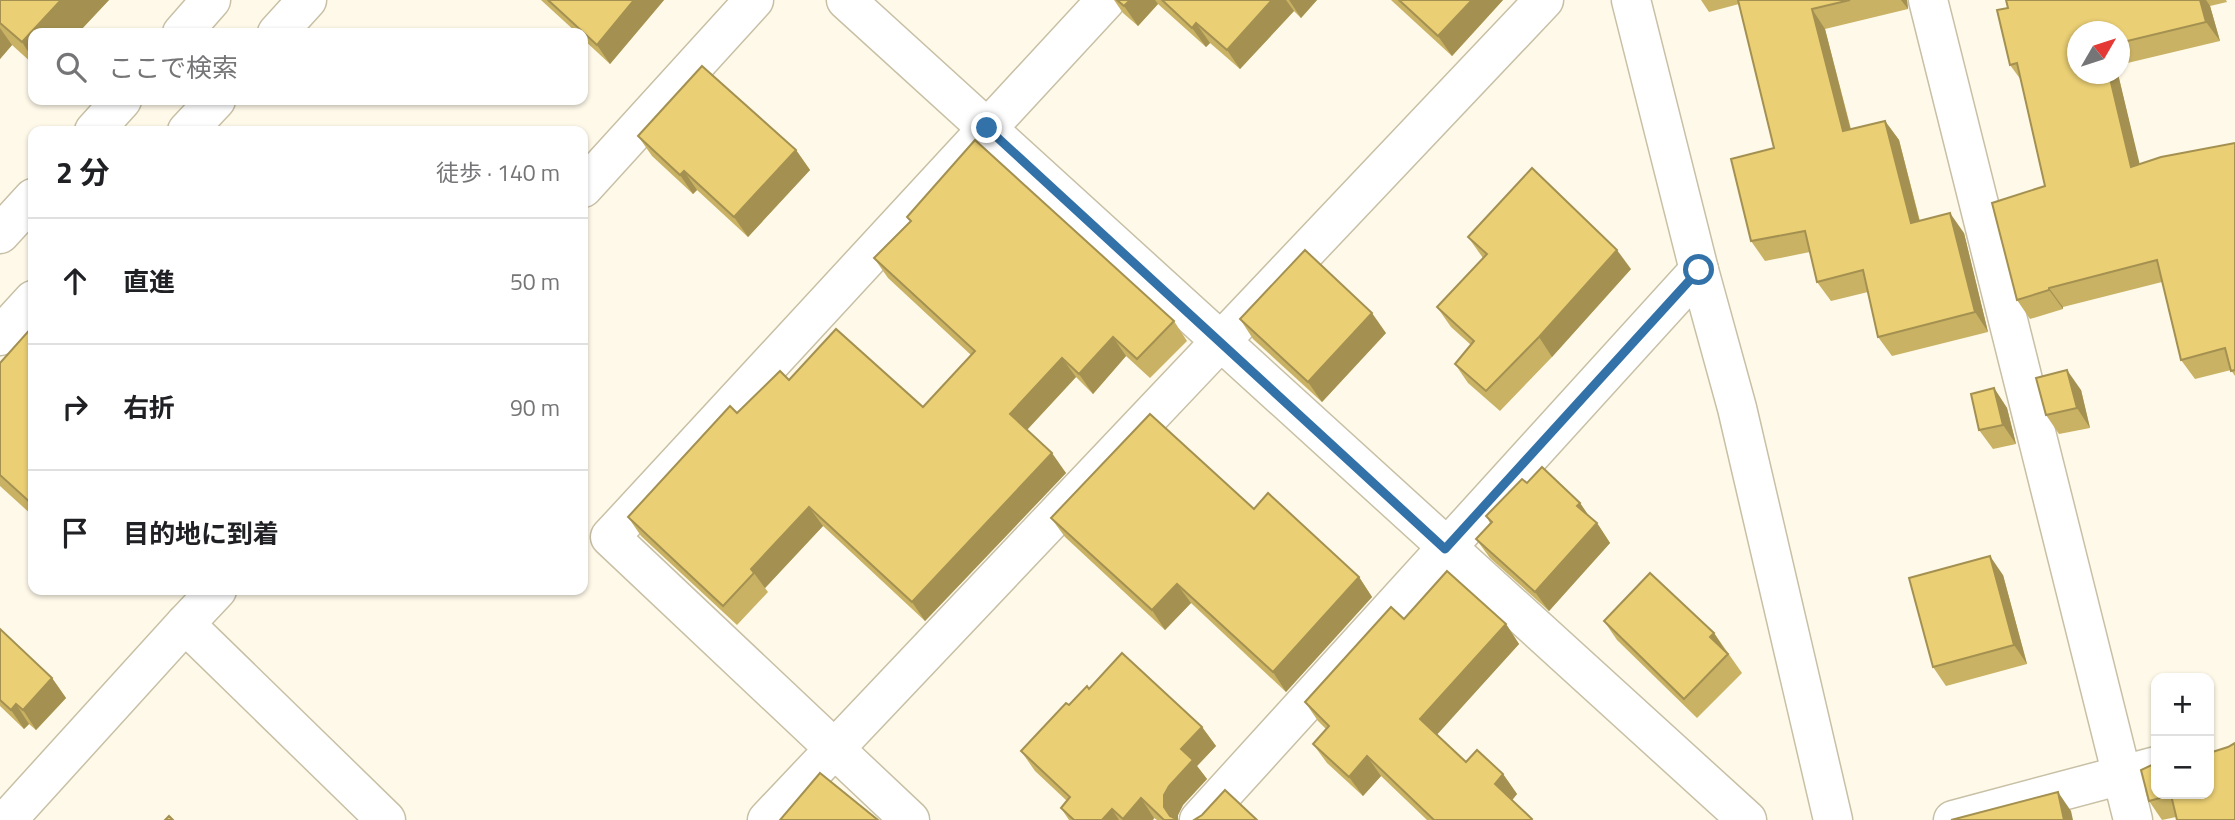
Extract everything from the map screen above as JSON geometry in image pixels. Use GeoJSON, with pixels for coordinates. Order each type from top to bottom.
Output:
{"type":"FeatureCollection","features":[{"type":"Feature","properties":{"kind":"street"},"geometry":{"type":"LineString","coordinates":[[187,28],[212,0]]}},
{"type":"Feature","properties":{"kind":"street"},"geometry":{"type":"LineString","coordinates":[[282,28],[307,0]]}},
{"type":"Feature","properties":{"kind":"street"},"geometry":{"type":"LineString","coordinates":[[588,183],[754,0]]}},
{"type":"Feature","properties":{"kind":"street"},"geometry":{"type":"LineString","coordinates":[[846,0],[1445,549],[1747,820]]}},
{"type":"Feature","properties":{"kind":"street"},"geometry":{"type":"LineString","coordinates":[[910,820],[610,537],[1106,0]]}},
{"type":"Feature","properties":{"kind":"street"},"geometry":{"type":"LineString","coordinates":[[766,820],[1544,0]]}},
{"type":"Feature","properties":{"kind":"street"},"geometry":{"type":"LineString","coordinates":[[1631,0],[1737,408],[1833,820]]}},
{"type":"Feature","properties":{"kind":"street"},"geometry":{"type":"LineString","coordinates":[[1928,0],[2140,770],[2133,820]]}},
{"type":"Feature","properties":{"kind":"street"},"geometry":{"type":"LineString","coordinates":[[99,126],[117,105]]}},
{"type":"Feature","properties":{"kind":"street"},"geometry":{"type":"LineString","coordinates":[[192,126],[211,105]]}},
{"type":"Feature","properties":{"kind":"street"},"geometry":{"type":"LineString","coordinates":[[0,234],[28,203]]}},
{"type":"Feature","properties":{"kind":"street"},"geometry":{"type":"LineString","coordinates":[[1199,820],[1699,270]]}},
{"type":"Feature","properties":{"kind":"street"},"geometry":{"type":"LineString","coordinates":[[0,336],[28,305]]}},
{"type":"Feature","properties":{"kind":"street"},"geometry":{"type":"LineString","coordinates":[[7,820],[212,595]]}},
{"type":"Feature","properties":{"kind":"street"},"geometry":{"type":"LineString","coordinates":[[185,624],[386,820]]}},
{"type":"Feature","properties":{"kind":"street"},"geometry":{"type":"LineString","coordinates":[[1953,820],[2140,770]]}},
{"type":"Feature","properties":{"kind":"building"},"geometry":{"type":"Polygon","coordinates":[[[0,0],[61,0],[35,28],[28,28],[28,36],[22,42],[0,23],[0,0]]]}},
{"type":"Feature","properties":{"kind":"building"},"geometry":{"type":"Polygon","coordinates":[[[548,0],[634,0],[597,45],[588,37],[588,28],[578,28],[548,0]]]}},
{"type":"Feature","properties":{"kind":"building"},"geometry":{"type":"Polygon","coordinates":[[[1117,0],[1130,0],[1124,6],[1117,0]]]}},
{"type":"Feature","properties":{"kind":"building"},"geometry":{"type":"Polygon","coordinates":[[[1162,0],[1272,0],[1227,50],[1196,23],[1192,28],[1162,0]]]}},
{"type":"Feature","properties":{"kind":"building"},"geometry":{"type":"Polygon","coordinates":[[[1399,0],[1472,0],[1438,36],[1399,0]]]}},
{"type":"Feature","properties":{"kind":"building"},"geometry":{"type":"Polygon","coordinates":[[[1738,0],[1850,0],[1812,9],[1843,131],[1885,121],[1911,223],[1950,213],[1975,312],[1878,337],[1863,270],[1817,282],[1805,231],[1751,241],[1731,159],[1774,148],[1738,0]]]}},
{"type":"Feature","properties":{"kind":"building"},"geometry":{"type":"Polygon","coordinates":[[[2006,0],[2200,0],[2206,22],[2130,40],[2130,21],[2067,21],[2067,84],[2111,84],[2131,167],[2161,157],[2235,143],[2235,370],[2231,371],[2225,348],[2181,360],[2157,260],[2049,288],[2017,300],[1992,203],[2045,186],[2017,63],[2010,65],[1997,10],[2008,8],[2006,0]]]}},
{"type":"Feature","properties":{"kind":"building"},"geometry":{"type":"Polygon","coordinates":[[[702,66],[796,150],[734,217],[684,171],[680,175],[638,136],[702,66]]]}},
{"type":"Feature","properties":{"kind":"building"},"geometry":{"type":"Polygon","coordinates":[[[975,140],[1174,321],[1137,359],[1113,337],[1079,374],[1062,358],[1010,414],[1052,453],[912,602],[809,507],[751,569],[754,573],[723,606],[628,517],[730,406],[737,413],[780,371],[789,380],[836,329],[923,407],[975,351],[874,258],[911,221],[907,217],[975,140]]]}},
{"type":"Feature","properties":{"kind":"building"},"geometry":{"type":"Polygon","coordinates":[[[1532,168],[1617,250],[1486,391],[1455,364],[1474,341],[1437,307],[1487,254],[1468,237],[1532,168]]]}},
{"type":"Feature","properties":{"kind":"building"},"geometry":{"type":"Polygon","coordinates":[[[1305,250],[1372,313],[1308,382],[1240,319],[1305,250]]]}},
{"type":"Feature","properties":{"kind":"building"},"geometry":{"type":"Polygon","coordinates":[[[28,332],[28,500],[0,475],[0,363],[28,332]]]}},
{"type":"Feature","properties":{"kind":"building"},"geometry":{"type":"Polygon","coordinates":[[[2067,370],[2077,408],[2046,415],[2036,378],[2067,370]]]}},
{"type":"Feature","properties":{"kind":"building"},"geometry":{"type":"Polygon","coordinates":[[[1994,388],[2003,425],[1979,430],[1971,394],[1994,388]]]}},
{"type":"Feature","properties":{"kind":"building"},"geometry":{"type":"Polygon","coordinates":[[[1150,414],[1254,509],[1268,493],[1359,577],[1273,672],[1177,584],[1152,610],[1051,518],[1150,414]]]}},
{"type":"Feature","properties":{"kind":"building"},"geometry":{"type":"Polygon","coordinates":[[[1542,467],[1580,503],[1577,506],[1597,523],[1535,592],[1476,539],[1492,522],[1486,516],[1522,479],[1527,483],[1542,467]]]}},
{"type":"Feature","properties":{"kind":"building"},"geometry":{"type":"Polygon","coordinates":[[[1990,556],[2014,645],[1933,667],[1909,578],[1990,556]]]}},
{"type":"Feature","properties":{"kind":"building"},"geometry":{"type":"Polygon","coordinates":[[[1447,571],[1506,624],[1420,719],[1466,762],[1477,750],[1503,774],[1495,784],[1531,820],[1434,820],[1367,756],[1349,777],[1313,744],[1329,726],[1305,702],[1391,607],[1404,619],[1447,571]]]}},
{"type":"Feature","properties":{"kind":"building"},"geometry":{"type":"Polygon","coordinates":[[[1650,573],[1714,633],[1710,637],[1728,654],[1684,699],[1604,621],[1650,573]]]}},
{"type":"Feature","properties":{"kind":"building"},"geometry":{"type":"Polygon","coordinates":[[[0,629],[52,678],[23,710],[16,704],[11,710],[0,700],[0,629]]]}},
{"type":"Feature","properties":{"kind":"building"},"geometry":{"type":"Polygon","coordinates":[[[1122,653],[1202,727],[1181,749],[1193,760],[1164,795],[1164,807],[1170,816],[1178,820],[1164,820],[1141,798],[1123,819],[1112,809],[1102,820],[1074,820],[1061,808],[1070,797],[1021,751],[1066,703],[1069,705],[1087,686],[1089,689],[1122,653]]]}},
{"type":"Feature","properties":{"kind":"building"},"geometry":{"type":"Polygon","coordinates":[[[2235,743],[2235,820],[2177,820],[2172,799],[2214,799],[2214,751],[2235,743]]]}},
{"type":"Feature","properties":{"kind":"building"},"geometry":{"type":"Polygon","coordinates":[[[2151,765],[2151,799],[2156,799],[2149,801],[2141,770],[2151,765]]]}},
{"type":"Feature","properties":{"kind":"building"},"geometry":{"type":"Polygon","coordinates":[[[820,773],[878,820],[780,820],[820,773]]]}},
{"type":"Feature","properties":{"kind":"building"},"geometry":{"type":"Polygon","coordinates":[[[1225,790],[1257,820],[1194,820],[1225,790]]]}},
{"type":"Feature","properties":{"kind":"building"},"geometry":{"type":"Polygon","coordinates":[[[2058,792],[2064,820],[1951,820],[2058,792]]]}},
{"type":"Feature","properties":{"kind":"route"},"geometry":{"type":"LineString","coordinates":[[987,128],[1445,549],[1699,270]]}}]}
